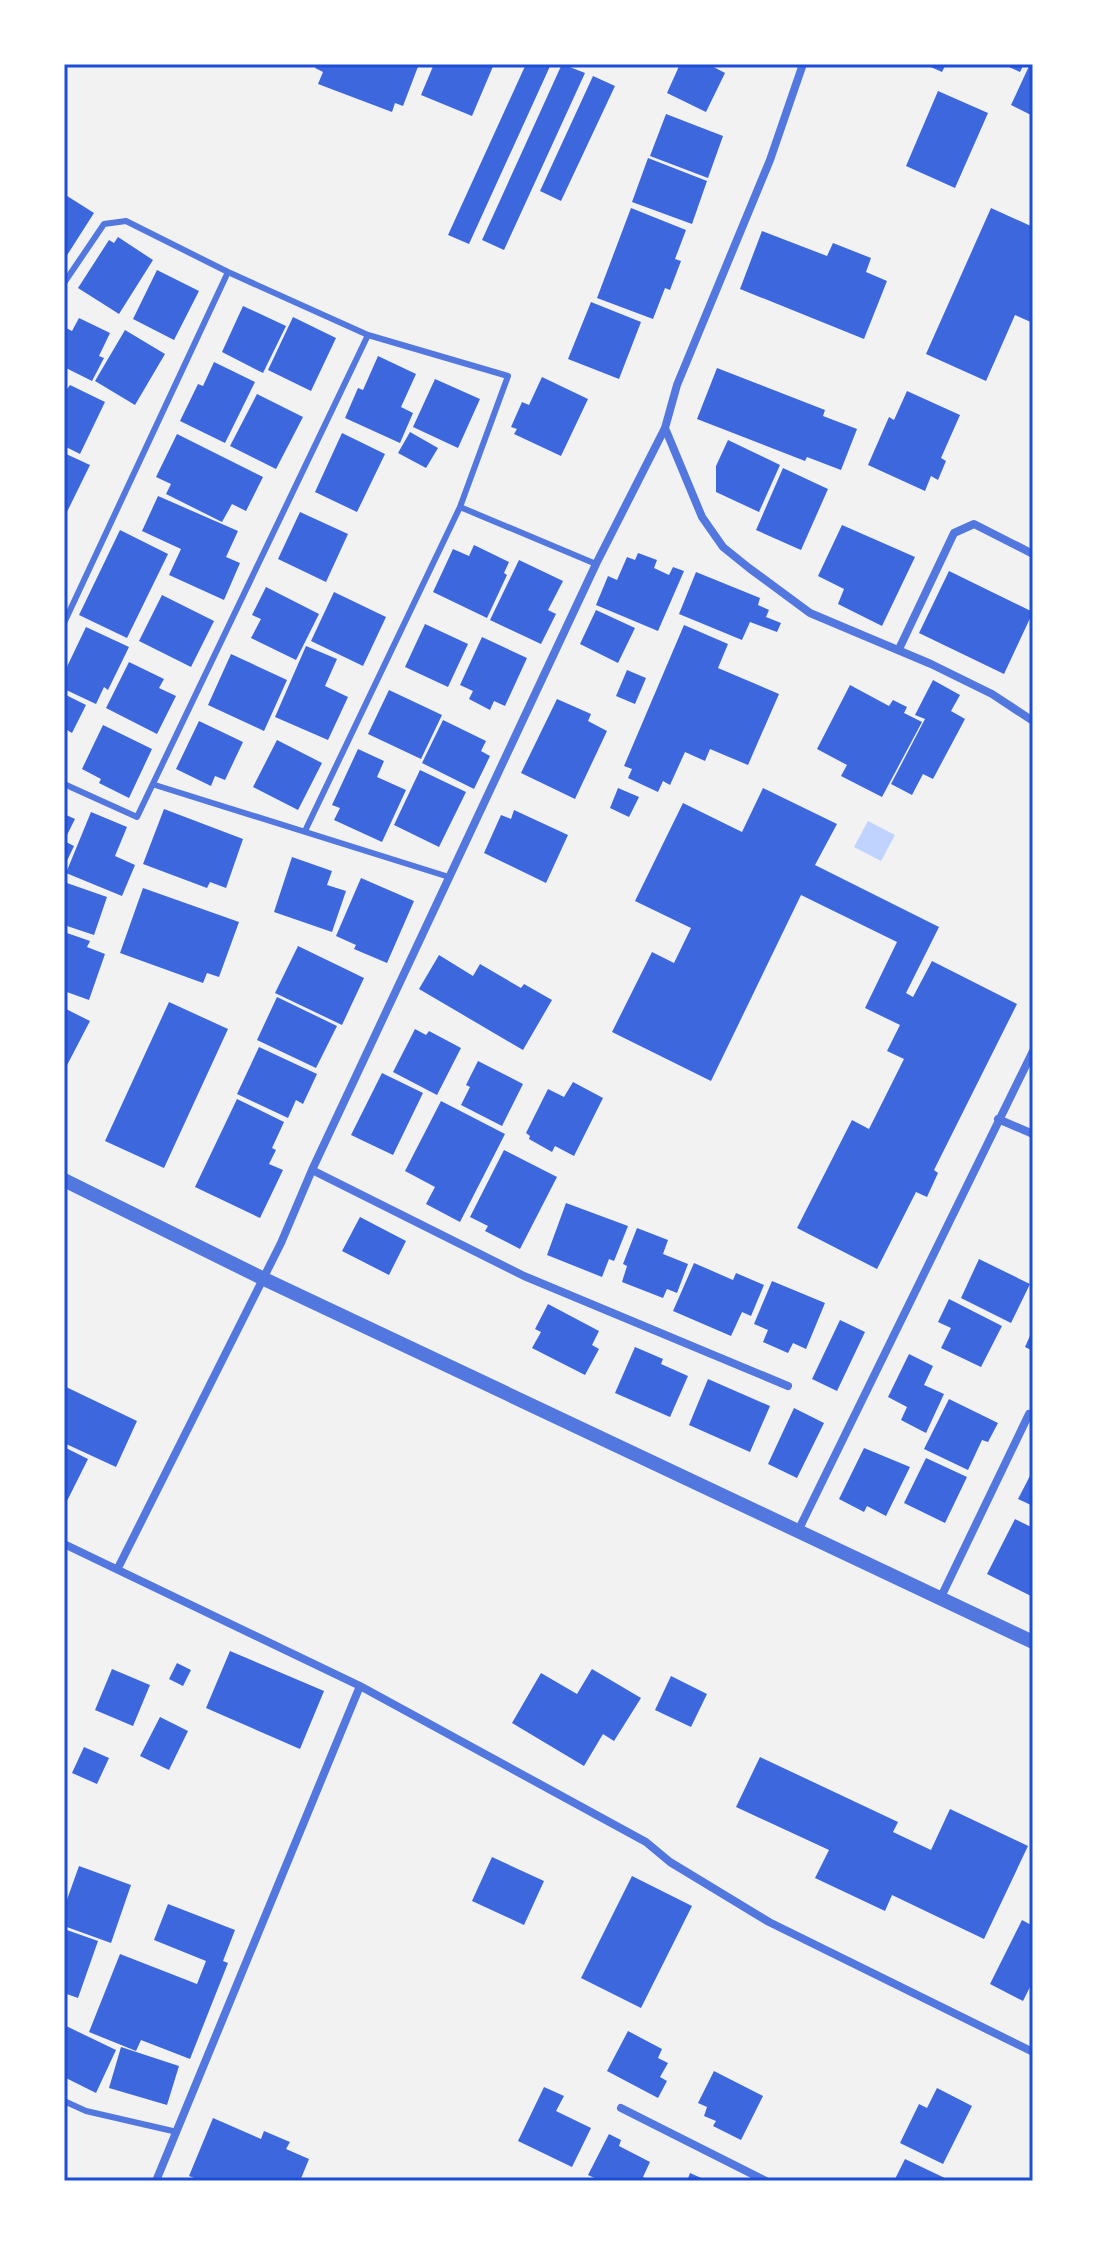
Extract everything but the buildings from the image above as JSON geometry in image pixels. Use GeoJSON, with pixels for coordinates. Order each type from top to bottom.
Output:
{"type":"FeatureCollection","features":[{"type":"Feature","properties":{"kind":"street"},"geometry":{"type":"LineString","coordinates":[[118,1568],[281,1243],[312,1170],[596,564],[665,428],[677,385],[770,160],[803,64]]}},
{"type":"Feature","properties":{"kind":"street"},"geometry":{"type":"LineString","coordinates":[[665,428],[702,517],[723,547],[810,613],[899,649],[992,694],[1033,721]]}},
{"type":"Feature","properties":{"kind":"street"},"geometry":{"type":"LineString","coordinates":[[899,649],[954,533],[974,524],[1033,554]]}},
{"type":"Feature","properties":{"kind":"street"},"geometry":{"type":"LineString","coordinates":[[798,1531],[1033,1051]]}},
{"type":"Feature","properties":{"kind":"street"},"geometry":{"type":"LineString","coordinates":[[998,1119],[1033,1134]]}},
{"type":"Feature","properties":{"kind":"street"},"geometry":{"type":"LineString","coordinates":[[312,1170],[524,1276],[788,1386]]}},
{"type":"Feature","properties":{"kind":"street"},"geometry":{"type":"LineString","coordinates":[[64,1180],[262,1278],[1033,1642]]}},
{"type":"Feature","properties":{"kind":"street"},"geometry":{"type":"LineString","coordinates":[[941,1597],[1029,1414]]}},
{"type":"Feature","properties":{"kind":"street"},"geometry":{"type":"LineString","coordinates":[[64,1544],[360,1686],[646,1842],[670,1862],[769,1922],[1033,2052]]}},
{"type":"Feature","properties":{"kind":"street"},"geometry":{"type":"LineString","coordinates":[[156,2181],[360,1686]]}},
{"type":"Feature","properties":{"kind":"street"},"geometry":{"type":"LineString","coordinates":[[621,2108],[766,2181]]}},
{"type":"Feature","properties":{"kind":"lane"},"geometry":{"type":"LineString","coordinates":[[64,283],[104,224],[126,221],[228,272],[368,335],[508,376],[460,507],[305,831]]}},
{"type":"Feature","properties":{"kind":"lane"},"geometry":{"type":"LineString","coordinates":[[64,623],[228,272]]}},
{"type":"Feature","properties":{"kind":"lane"},"geometry":{"type":"LineString","coordinates":[[64,784],[137,817],[155,785],[368,335]]}},
{"type":"Feature","properties":{"kind":"lane"},"geometry":{"type":"LineString","coordinates":[[460,507],[596,564]]}},
{"type":"Feature","properties":{"kind":"lane"},"geometry":{"type":"LineString","coordinates":[[155,785],[449,877]]}},
{"type":"Feature","properties":{"kind":"lane"},"geometry":{"type":"LineString","coordinates":[[64,2101],[86,2111],[177,2132]]}},
{"type":"Feature","properties":{"kind":"water"},"geometry":{"type":"Polygon","coordinates":[[[868,821],[895,835],[881,861],[854,847],[868,821]]]}}]}
